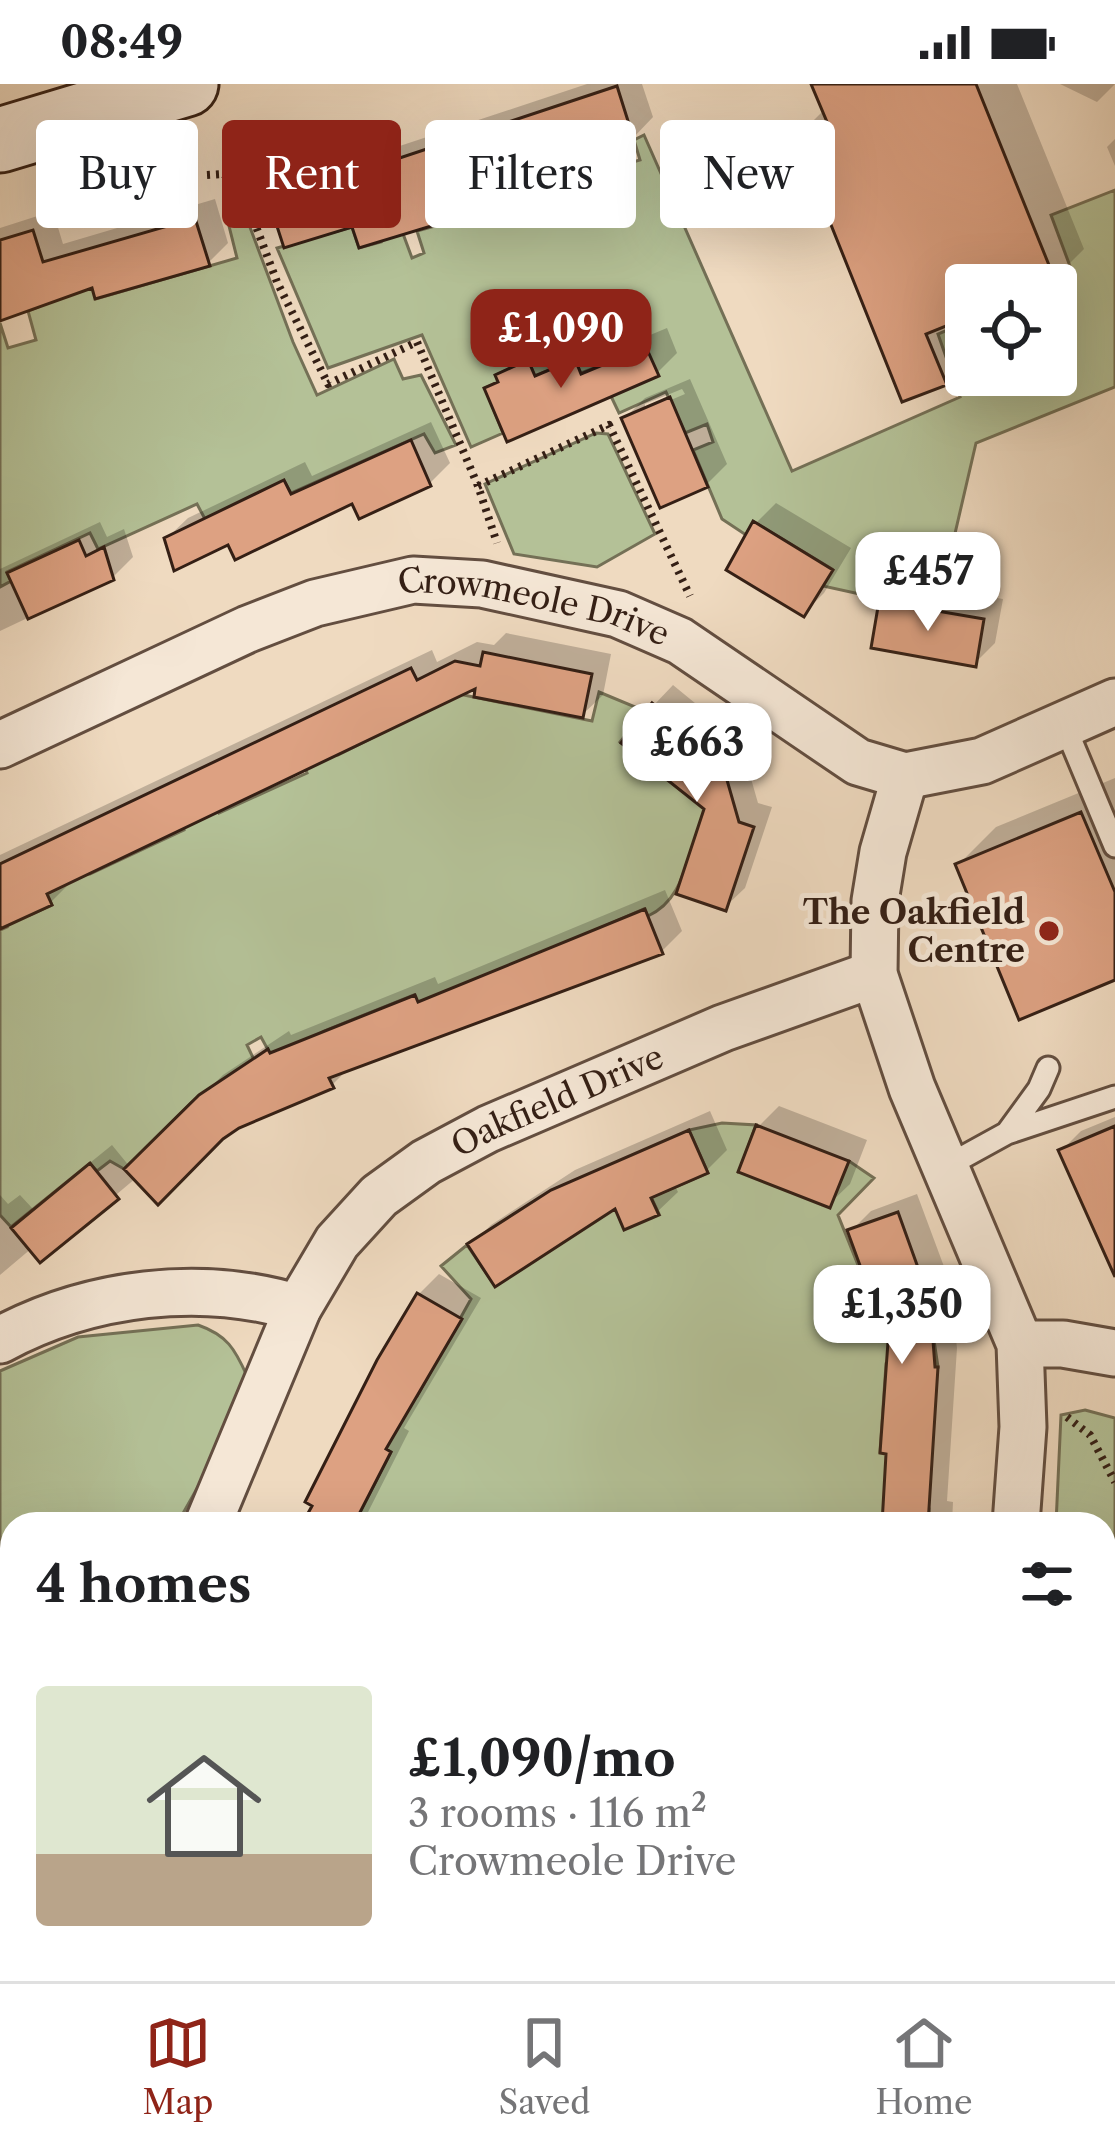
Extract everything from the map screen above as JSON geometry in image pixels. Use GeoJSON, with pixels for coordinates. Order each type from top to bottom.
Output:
{"type":"FeatureCollection","features":[{"type":"Feature","properties":{"kind":"main road"},"geometry":{"type":"LineString","coordinates":[[0,140],[186,84]]}},
{"type":"Feature","properties":{"kind":"street","name":"Crowmeole Drive"},"geometry":{"type":"LineString","coordinates":[[0,745],[248,629],[315,603],[413,580],[514,590],[594,606],[680,641],[857,762],[905,776]]}},
{"type":"Feature","properties":{"kind":"street"},"geometry":{"type":"LineString","coordinates":[[1016,1512],[1020,1363],[912,1088],[874,974],[875,901],[883,852],[905,776],[982,760],[1115,702]]}},
{"type":"Feature","properties":{"kind":"street","name":"Oakfield Drive"},"geometry":{"type":"LineString","coordinates":[[213,1512],[298,1308],[337,1241],[379,1196],[426,1162],[488,1129],[723,1028],[874,974]]}},
{"type":"Feature","properties":{"kind":"street"},"geometry":{"type":"LineString","coordinates":[[0,1340],[81,1307],[160,1293],[243,1294],[298,1308]]}},
{"type":"Feature","properties":{"kind":"street"},"geometry":{"type":"LineString","coordinates":[[1020,1363],[1063,1344],[1115,1353]]}},
{"type":"Feature","properties":{"kind":"lane"},"geometry":{"type":"LineString","coordinates":[[1064,724],[1115,845]]}},
{"type":"Feature","properties":{"kind":"lane"},"geometry":{"type":"LineString","coordinates":[[1007,1133],[1048,1068]]}},
{"type":"Feature","properties":{"kind":"lane"},"geometry":{"type":"LineString","coordinates":[[946,1166],[1007,1133],[1115,1097]]}},
{"type":"Feature","properties":{"kind":"path"},"geometry":{"type":"LineString","coordinates":[[207,175],[224,174],[249,208],[277,282],[328,384],[417,342],[478,486],[514,590]]}},
{"type":"Feature","properties":{"kind":"path"},"geometry":{"type":"LineString","coordinates":[[478,486],[609,424],[695,606]]}},
{"type":"Feature","properties":{"kind":"path"},"geometry":{"type":"LineString","coordinates":[[1020,1363],[1090,1436],[1115,1482]]}},
{"type":"Feature","properties":{"kind":"green space"},"geometry":{"type":"Polygon","coordinates":[[[644,135],[660,171],[660,228],[685,228],[792,471],[960,396],[1077,396],[1077,264],[1069,264],[1051,215],[1115,190],[1115,387],[976,443],[937,611],[823,586],[832,569],[754,522],[746,535],[722,519],[693,450],[713,442],[707,424],[685,433],[666,392],[619,413],[597,367],[581,373],[574,360],[535,376],[528,360],[496,375],[498,382],[485,388],[503,433],[471,447],[422,335],[328,368],[277,248],[352,228],[359,248],[381,242],[377,228],[401,228],[412,258],[424,253],[417,231],[428,228],[636,228],[636,161],[640,160],[636,139],[644,135]]]}},
{"type":"Feature","properties":{"kind":"green space"},"geometry":{"type":"Polygon","coordinates":[[[230,228],[250,228],[317,395],[394,359],[403,379],[421,375],[456,445],[435,453],[424,434],[291,493],[284,481],[205,519],[197,504],[98,549],[90,533],[7,572],[11,581],[0,587],[0,323],[8,348],[36,340],[28,311],[38,307],[35,294],[87,270],[96,299],[237,258],[230,228]]]}},
{"type":"Feature","properties":{"kind":"green space"},"geometry":{"type":"Polygon","coordinates":[[[596,433],[608,434],[655,534],[597,567],[514,554],[485,484],[596,433]]]}},
{"type":"Feature","properties":{"kind":"green space"},"geometry":{"type":"Polygon","coordinates":[[[599,692],[645,711],[620,742],[683,792],[720,797],[708,811],[682,878],[663,906],[648,916],[644,909],[419,1007],[414,995],[324,1031],[273,1059],[261,1037],[247,1045],[257,1066],[192,1102],[124,1169],[110,1161],[97,1171],[89,1164],[11,1227],[0,1215],[0,930],[7,927],[0,911],[30,915],[52,905],[38,873],[90,874],[184,830],[182,823],[216,807],[219,813],[307,773],[299,754],[338,755],[459,694],[592,721],[599,692]]]}},
{"type":"Feature","properties":{"kind":"green space"},"geometry":{"type":"Polygon","coordinates":[[[722,1123],[756,1125],[739,1172],[849,1161],[874,1178],[838,1215],[878,1315],[893,1330],[932,1327],[938,1367],[886,1364],[880,1452],[892,1454],[888,1506],[929,1512],[360,1512],[391,1452],[348,1430],[417,1396],[471,1299],[441,1266],[467,1245],[495,1286],[613,1205],[659,1214],[651,1197],[708,1173],[689,1130],[722,1123]]]}},
{"type":"Feature","properties":{"kind":"green space"},"geometry":{"type":"Polygon","coordinates":[[[198,1325],[216,1333],[238,1358],[247,1376],[235,1421],[184,1512],[0,1512],[0,1371],[78,1337],[198,1325]]]}},
{"type":"Feature","properties":{"kind":"green space"},"geometry":{"type":"Polygon","coordinates":[[[1085,1410],[1115,1418],[1115,1512],[1057,1512],[1061,1415],[1085,1410]]]}},
{"type":"Feature","properties":{"kind":"building"},"geometry":{"type":"Polygon","coordinates":[[[811,84],[976,84],[1049,264],[945,264],[945,326],[926,334],[945,386],[902,402],[832,228],[835,120],[826,120],[811,84]]]}},
{"type":"Feature","properties":{"kind":"building"},"geometry":{"type":"Polygon","coordinates":[[[617,86],[628,120],[514,120],[617,86]]]}},
{"type":"Feature","properties":{"kind":"building"},"geometry":{"type":"Polygon","coordinates":[[[425,150],[425,228],[359,248],[352,228],[401,228],[401,158],[425,150]]]}},
{"type":"Feature","properties":{"kind":"building"},"geometry":{"type":"Polygon","coordinates":[[[160,228],[198,228],[210,266],[95,299],[92,288],[0,321],[0,240],[33,230],[43,262],[160,228]]]}},
{"type":"Feature","properties":{"kind":"building"},"geometry":{"type":"Polygon","coordinates":[[[278,228],[349,228],[284,248],[278,228]]]}},
{"type":"Feature","properties":{"kind":"building"},"geometry":{"type":"Polygon","coordinates":[[[646,347],[659,376],[507,442],[484,388],[498,382],[495,375],[528,360],[535,376],[575,359],[581,374],[646,347]]]}},
{"type":"Feature","properties":{"kind":"building"},"geometry":{"type":"Polygon","coordinates":[[[670,397],[708,487],[660,508],[621,418],[670,397]]]}},
{"type":"Feature","properties":{"kind":"building"},"geometry":{"type":"Polygon","coordinates":[[[411,440],[431,486],[359,519],[352,504],[235,560],[228,545],[174,571],[164,538],[284,480],[291,494],[411,440]]]}},
{"type":"Feature","properties":{"kind":"building"},"geometry":{"type":"Polygon","coordinates":[[[753,521],[833,570],[804,617],[726,570],[753,521]]]}},
{"type":"Feature","properties":{"kind":"building"},"geometry":{"type":"Polygon","coordinates":[[[79,540],[86,556],[104,547],[114,580],[28,619],[7,573],[79,540]]]}},
{"type":"Feature","properties":{"kind":"building"},"geometry":{"type":"Polygon","coordinates":[[[879,601],[984,619],[976,667],[871,648],[879,601]]]}},
{"type":"Feature","properties":{"kind":"building"},"geometry":{"type":"Polygon","coordinates":[[[483,652],[592,674],[583,718],[474,697],[475,689],[47,894],[52,905],[0,929],[0,864],[411,668],[417,680],[455,661],[480,666],[483,652]]]}},
{"type":"Feature","properties":{"kind":"building"},"geometry":{"type":"Polygon","coordinates":[[[652,703],[721,759],[739,822],[754,827],[726,911],[676,894],[704,809],[621,743],[652,703]]]}},
{"type":"Feature","properties":{"kind":"building","name":"The Oakfield Centre"},"geometry":{"type":"Polygon","coordinates":[[[1081,812],[1115,892],[1115,980],[1019,1020],[955,864],[1081,812]]]}},
{"type":"Feature","properties":{"kind":"building"},"geometry":{"type":"Polygon","coordinates":[[[645,909],[663,954],[329,1078],[334,1088],[223,1139],[158,1205],[124,1169],[199,1095],[268,1049],[270,1053],[415,995],[418,1002],[645,909]]]}},
{"type":"Feature","properties":{"kind":"building"},"geometry":{"type":"Polygon","coordinates":[[[756,1125],[849,1161],[830,1208],[738,1172],[756,1125]]]}},
{"type":"Feature","properties":{"kind":"building"},"geometry":{"type":"Polygon","coordinates":[[[1115,1126],[1115,1277],[1058,1150],[1115,1126]]]}},
{"type":"Feature","properties":{"kind":"building"},"geometry":{"type":"Polygon","coordinates":[[[689,1130],[708,1173],[651,1198],[659,1215],[624,1230],[615,1209],[495,1287],[467,1244],[551,1190],[689,1130]]]}},
{"type":"Feature","properties":{"kind":"building"},"geometry":{"type":"Polygon","coordinates":[[[90,1163],[119,1199],[40,1263],[11,1228],[90,1163]]]}},
{"type":"Feature","properties":{"kind":"building"},"geometry":{"type":"Polygon","coordinates":[[[898,1212],[930,1301],[938,1367],[929,1512],[883,1512],[886,1454],[880,1453],[888,1342],[847,1230],[898,1212]]]}},
{"type":"Feature","properties":{"kind":"building"},"geometry":{"type":"Polygon","coordinates":[[[417,1293],[462,1319],[386,1449],[391,1452],[360,1512],[309,1512],[312,1506],[305,1502],[377,1360],[417,1293]]]}},
{"type":"Feature","properties":{"kind":"place","name":"The Oakfield Centre"},"geometry":{"type":"Point","coordinates":[1049,931]}}]}
